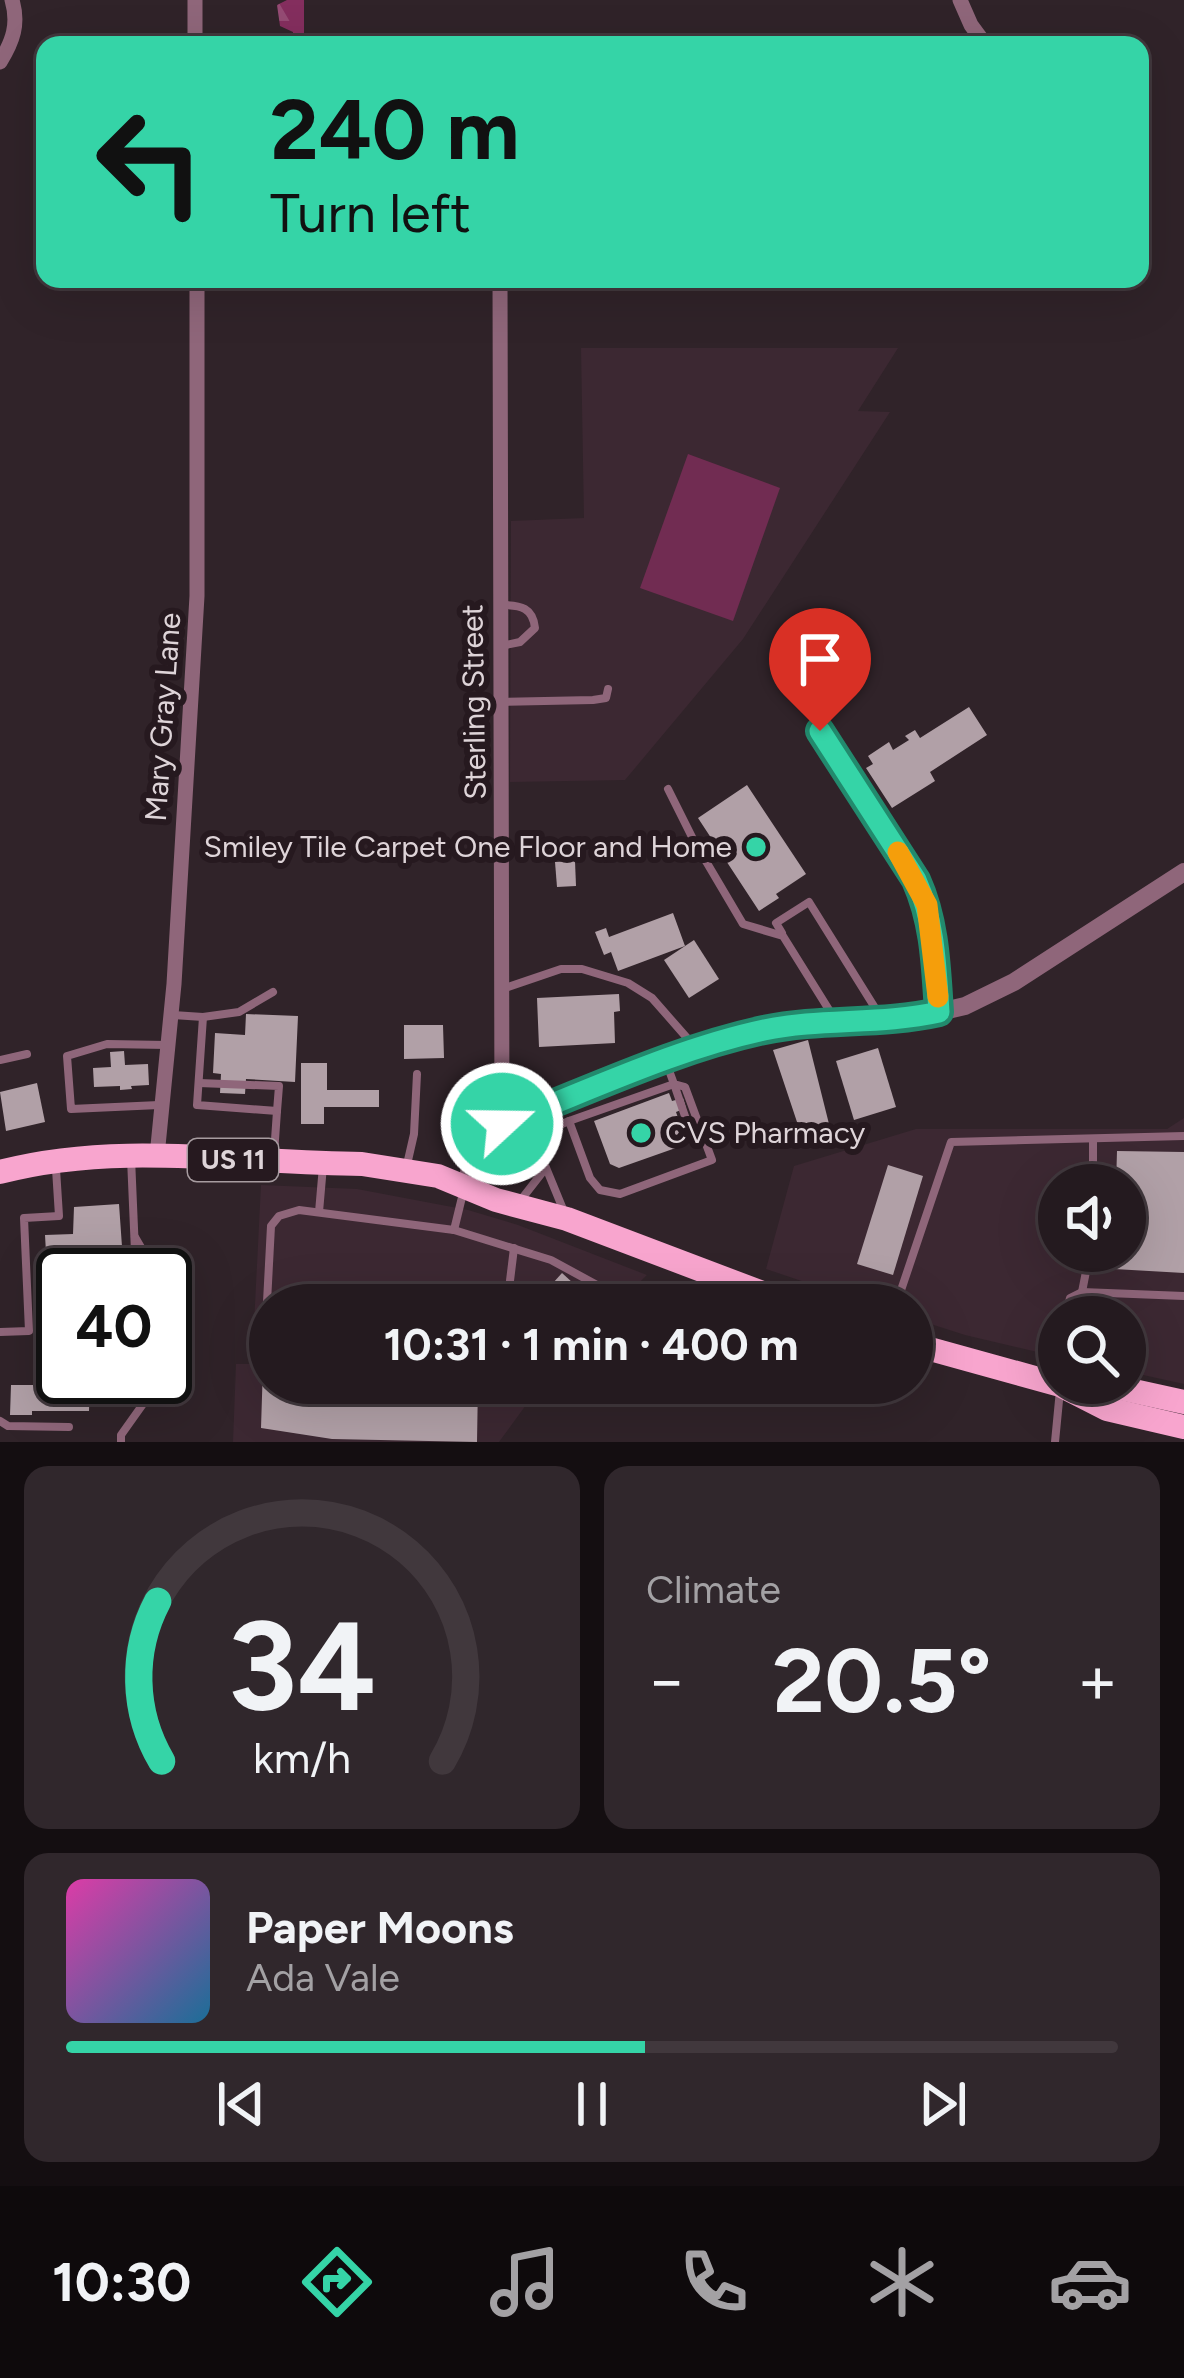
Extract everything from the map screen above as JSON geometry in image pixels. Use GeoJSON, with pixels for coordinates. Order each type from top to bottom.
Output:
{"type":"FeatureCollection","features":[{"type":"Feature","properties":{"kind":"main road","name":"US 11"},"geometry":{"type":"LineString","coordinates":[[0,1172],[55,1161],[144,1156],[362,1164],[405,1170],[438,1176],[567,1219],[738,1284]]}},
{"type":"Feature","properties":{"kind":"main road"},"geometry":{"type":"LineString","coordinates":[[933,1350],[1038,1377]]}},
{"type":"Feature","properties":{"kind":"main road"},"geometry":{"type":"LineString","coordinates":[[1146,1394],[1184,1402]]}},
{"type":"Feature","properties":{"kind":"main road"},"geometry":{"type":"LineString","coordinates":[[1098,1404],[1184,1427]]}},
{"type":"Feature","properties":{"kind":"street"},"geometry":{"type":"LineString","coordinates":[[0,62],[16,26],[12,0]]}},
{"type":"Feature","properties":{"kind":"street"},"geometry":{"type":"LineString","coordinates":[[195,0],[195,36]]}},
{"type":"Feature","properties":{"kind":"street"},"geometry":{"type":"LineString","coordinates":[[960,0],[979,36]]}},
{"type":"Feature","properties":{"kind":"street","name":"Mary Gray Lane"},"geometry":{"type":"LineString","coordinates":[[144,1156],[161,1105],[170,1015],[197,596],[197,288]]}},
{"type":"Feature","properties":{"kind":"street","name":"Sterling Street"},"geometry":{"type":"LineString","coordinates":[[500,288],[502,1124]]}},
{"type":"Feature","properties":{"kind":"street"},"geometry":{"type":"LineString","coordinates":[[464,1188],[482,1139],[502,1124],[697,1050],[770,1029],[913,1018],[965,1006],[1015,982],[1184,872]]}},
{"type":"Feature","properties":{"kind":"lane"},"geometry":{"type":"LineString","coordinates":[[499,605],[529,610],[535,628],[520,642],[500,646]]}},
{"type":"Feature","properties":{"kind":"lane"},"geometry":{"type":"LineString","coordinates":[[501,702],[593,700],[606,698],[608,689]]}},
{"type":"Feature","properties":{"kind":"lane"},"geometry":{"type":"LineString","coordinates":[[820,731],[916,880],[927,905],[939,1012]]}},
{"type":"Feature","properties":{"kind":"lane"},"geometry":{"type":"LineString","coordinates":[[668,789],[743,924],[783,935]]}},
{"type":"Feature","properties":{"kind":"lane"},"geometry":{"type":"LineString","coordinates":[[837,1022],[776,923],[809,902],[883,1020]]}},
{"type":"Feature","properties":{"kind":"lane"},"geometry":{"type":"LineString","coordinates":[[500,989],[561,969],[582,969],[628,983],[652,998],[697,1050]]}},
{"type":"Feature","properties":{"kind":"lane"},"geometry":{"type":"LineString","coordinates":[[170,1015],[238,1012],[273,992]]}},
{"type":"Feature","properties":{"kind":"lane"},"geometry":{"type":"LineString","coordinates":[[203,1017],[197,1105],[278,1111]]}},
{"type":"Feature","properties":{"kind":"lane"},"geometry":{"type":"LineString","coordinates":[[161,1105],[71,1109],[67,1056],[107,1044],[167,1045]]}},
{"type":"Feature","properties":{"kind":"lane"},"geometry":{"type":"LineString","coordinates":[[0,1060],[27,1054]]}},
{"type":"Feature","properties":{"kind":"lane"},"geometry":{"type":"LineString","coordinates":[[569,1121],[590,1178],[600,1190],[620,1194],[712,1160],[700,1130],[687,1122],[666,1061]]}},
{"type":"Feature","properties":{"kind":"lane"},"geometry":{"type":"LineString","coordinates":[[405,1170],[414,1133],[416,1075]]}},
{"type":"Feature","properties":{"kind":"lane"},"geometry":{"type":"LineString","coordinates":[[199,1083],[279,1086],[274,1162]]}},
{"type":"Feature","properties":{"kind":"lane"},"geometry":{"type":"LineString","coordinates":[[567,1219],[532,1136],[674,1084]]}},
{"type":"Feature","properties":{"kind":"lane"},"geometry":{"type":"LineString","coordinates":[[903,1284],[951,1142],[1184,1136]]}},
{"type":"Feature","properties":{"kind":"lane"},"geometry":{"type":"LineString","coordinates":[[1093,1138],[1093,1164]]}},
{"type":"Feature","properties":{"kind":"lane"},"geometry":{"type":"LineString","coordinates":[[135,1248],[144,1156]]}},
{"type":"Feature","properties":{"kind":"lane"},"geometry":{"type":"LineString","coordinates":[[0,1332],[29,1331],[24,1218],[59,1216],[55,1161]]}},
{"type":"Feature","properties":{"kind":"lane"},"geometry":{"type":"LineString","coordinates":[[319,1212],[323,1164]]}},
{"type":"Feature","properties":{"kind":"lane"},"geometry":{"type":"LineString","coordinates":[[516,1205],[545,1169]]}},
{"type":"Feature","properties":{"kind":"lane"},"geometry":{"type":"LineString","coordinates":[[454,1230],[464,1188]]}},
{"type":"Feature","properties":{"kind":"lane"},"geometry":{"type":"LineString","coordinates":[[268,1284],[271,1226],[279,1216],[299,1210],[454,1230],[551,1260],[595,1284]]}},
{"type":"Feature","properties":{"kind":"lane"},"geometry":{"type":"LineString","coordinates":[[134,1236],[141,1248]]}},
{"type":"Feature","properties":{"kind":"lane"},"geometry":{"type":"LineString","coordinates":[[510,1284],[514,1248]]}},
{"type":"Feature","properties":{"kind":"lane"},"geometry":{"type":"LineString","coordinates":[[1084,1296],[1086,1272]]}},
{"type":"Feature","properties":{"kind":"lane"},"geometry":{"type":"LineString","coordinates":[[1074,1296],[1082,1292],[1184,1296]]}},
{"type":"Feature","properties":{"kind":"lane"},"geometry":{"type":"LineString","coordinates":[[121,1442],[143,1404]]}},
{"type":"Feature","properties":{"kind":"lane"},"geometry":{"type":"LineString","coordinates":[[1054,1442],[1058,1404]]}},
{"type":"Feature","properties":{"kind":"lane"},"geometry":{"type":"LineString","coordinates":[[0,1421],[8,1426],[68,1427]]}},
{"type":"Feature","properties":{"kind":"shaded area"},"geometry":{"type":"Polygon","coordinates":[[[581,348],[898,348],[858,411],[890,412],[743,639],[625,780],[510,782],[511,521],[584,518],[581,348]]]}},
{"type":"Feature","properties":{"kind":"shaded area"},"geometry":{"type":"Polygon","coordinates":[[[688,454],[780,488],[733,621],[640,588],[688,454]]]}},
{"type":"Feature","properties":{"kind":"shaded area"},"geometry":{"type":"Polygon","coordinates":[[[1184,1118],[1184,1384],[1146,1376],[1146,1296],[1038,1296],[1038,1352],[933,1325],[933,1284],[811,1284],[766,1269],[794,1166],[916,1129],[1167,1129],[1184,1118]]]}},
{"type":"Feature","properties":{"kind":"shaded area"},"geometry":{"type":"Polygon","coordinates":[[[261,1185],[357,1189],[468,1210],[647,1275],[638,1284],[256,1284],[261,1185]]]}},
{"type":"Feature","properties":{"kind":"shaded area"},"geometry":{"type":"Polygon","coordinates":[[[236,1364],[249,1364],[249,1404],[527,1404],[499,1442],[233,1442],[236,1364]]]}},
{"type":"Feature","properties":{"kind":"green space"},"geometry":{"type":"Polygon","coordinates":[[[304,0],[305,36],[293,36],[280,26],[277,5],[304,0]]]}},
{"type":"Feature","properties":{"kind":"building"},"geometry":{"type":"Polygon","coordinates":[[[969,707],[987,735],[930,772],[935,781],[892,808],[866,768],[873,764],[868,756],[889,742],[893,750],[915,730],[920,738],[969,707]]]}},
{"type":"Feature","properties":{"kind":"building"},"geometry":{"type":"Polygon","coordinates":[[[747,785],[806,874],[759,911],[698,818],[747,785]]]}},
{"type":"Feature","properties":{"kind":"building"},"geometry":{"type":"Polygon","coordinates":[[[575,861],[576,886],[557,887],[555,862],[575,861]]]}},
{"type":"Feature","properties":{"kind":"building"},"geometry":{"type":"Polygon","coordinates":[[[673,913],[685,946],[618,971],[611,952],[604,955],[595,932],[606,928],[609,937],[673,913]]]}},
{"type":"Feature","properties":{"kind":"building"},"geometry":{"type":"Polygon","coordinates":[[[694,940],[719,979],[689,998],[664,960],[694,940]]]}},
{"type":"Feature","properties":{"kind":"building"},"geometry":{"type":"Polygon","coordinates":[[[619,994],[615,1043],[539,1047],[537,998],[619,994]]]}},
{"type":"Feature","properties":{"kind":"building"},"geometry":{"type":"Polygon","coordinates":[[[246,1014],[298,1016],[295,1082],[246,1079],[245,1094],[220,1093],[221,1074],[213,1073],[215,1033],[245,1035],[246,1014]]]}},
{"type":"Feature","properties":{"kind":"building"},"geometry":{"type":"Polygon","coordinates":[[[404,1025],[443,1025],[444,1058],[404,1059],[404,1025]]]}},
{"type":"Feature","properties":{"kind":"building"},"geometry":{"type":"Polygon","coordinates":[[[808,1040],[831,1132],[803,1140],[773,1050],[808,1040]]]}},
{"type":"Feature","properties":{"kind":"building"},"geometry":{"type":"Polygon","coordinates":[[[878,1048],[896,1107],[854,1120],[836,1061],[878,1048]]]}},
{"type":"Feature","properties":{"kind":"building"},"geometry":{"type":"Polygon","coordinates":[[[124,1051],[125,1065],[148,1064],[149,1085],[120,1090],[120,1086],[94,1087],[93,1068],[111,1067],[110,1052],[124,1051]]]}},
{"type":"Feature","properties":{"kind":"building"},"geometry":{"type":"Polygon","coordinates":[[[301,1063],[327,1063],[327,1090],[379,1090],[379,1107],[324,1107],[324,1124],[301,1124],[301,1063]]]}},
{"type":"Feature","properties":{"kind":"building"},"geometry":{"type":"Polygon","coordinates":[[[37,1083],[45,1122],[6,1131],[0,1092],[37,1083]]]}},
{"type":"Feature","properties":{"kind":"building","name":"CVS Pharmacy"},"geometry":{"type":"Polygon","coordinates":[[[669,1093],[672,1101],[683,1098],[686,1108],[676,1112],[687,1144],[619,1168],[610,1164],[594,1121],[669,1093]]]}},
{"type":"Feature","properties":{"kind":"building"},"geometry":{"type":"Polygon","coordinates":[[[1117,1151],[1184,1152],[1184,1273],[1146,1271],[1146,1164],[1117,1164],[1117,1151]]]}},
{"type":"Feature","properties":{"kind":"building"},"geometry":{"type":"Polygon","coordinates":[[[888,1165],[923,1176],[893,1275],[857,1264],[888,1165]]]}},
{"type":"Feature","properties":{"kind":"building"},"geometry":{"type":"Polygon","coordinates":[[[119,1204],[122,1248],[46,1248],[45,1235],[73,1234],[74,1207],[119,1204]]]}},
{"type":"Feature","properties":{"kind":"building"},"geometry":{"type":"Polygon","coordinates":[[[562,1273],[574,1284],[552,1284],[562,1273]]]}},
{"type":"Feature","properties":{"kind":"building"},"geometry":{"type":"Polygon","coordinates":[[[11,1385],[36,1385],[36,1404],[89,1404],[89,1411],[10,1415],[11,1385]]]}},
{"type":"Feature","properties":{"kind":"building"},"geometry":{"type":"Polygon","coordinates":[[[262,1404],[478,1404],[477,1442],[332,1439],[261,1428],[262,1404]]]}},
{"type":"Feature","properties":{"kind":"slow traffic"},"geometry":{"type":"LineString","coordinates":[[898,852],[927,905],[938,997]]}},
{"type":"Feature","properties":{"kind":"place","name":"Smiley Tile Carpet One Floor and Home"},"geometry":{"type":"Point","coordinates":[756,847]}},
{"type":"Feature","properties":{"kind":"place","name":"CVS Pharmacy"},"geometry":{"type":"Point","coordinates":[641,1133]}},
{"type":"Feature","properties":{"kind":"route"},"geometry":{"type":"LineString","coordinates":[[502,1124],[748,1034],[939,1012],[927,905],[916,880],[820,731]]}}]}
